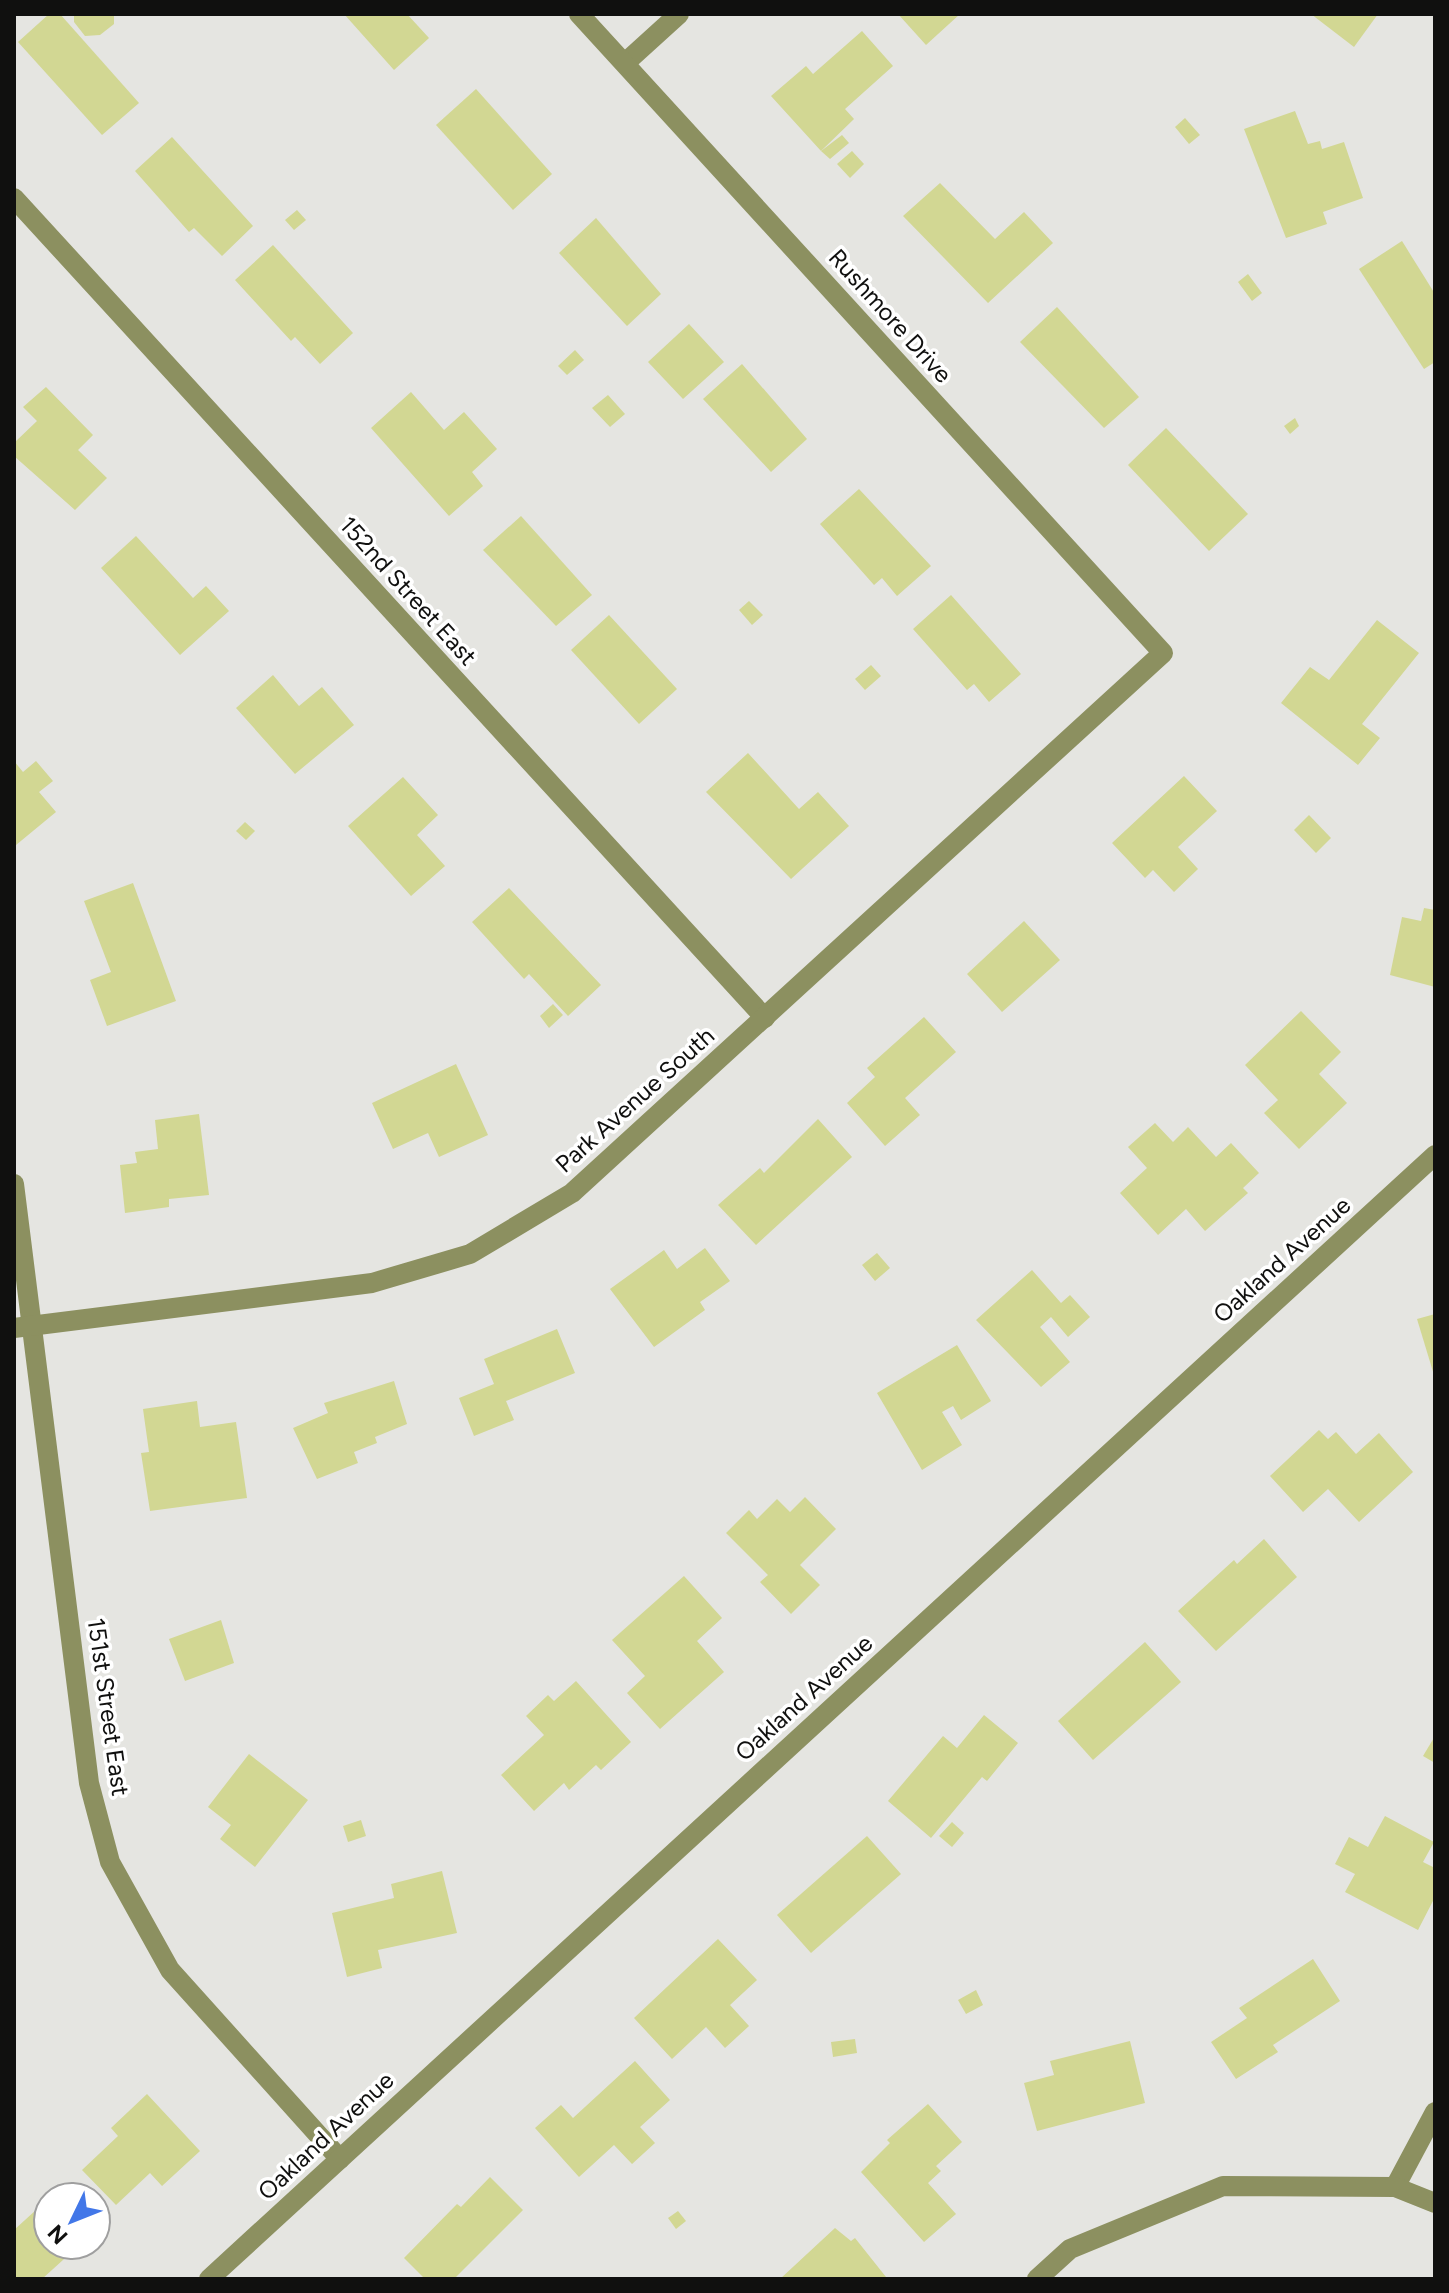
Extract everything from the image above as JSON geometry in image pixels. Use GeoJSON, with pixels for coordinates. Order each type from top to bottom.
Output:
{"type":"FeatureCollection","features":[{"type":"Feature","properties":{"kind":"street","name":"Rushmore Drive"},"geometry":{"type":"LineString","coordinates":[[579,14],[1163,653]]}},
{"type":"Feature","properties":{"kind":"street"},"geometry":{"type":"LineString","coordinates":[[625,63],[679,14]]}},
{"type":"Feature","properties":{"kind":"street","name":"152nd Street East"},"geometry":{"type":"LineString","coordinates":[[14,198],[765,1018]]}},
{"type":"Feature","properties":{"kind":"street","name":"Park Avenue South"},"geometry":{"type":"LineString","coordinates":[[23,1327],[372,1283],[470,1254],[572,1193],[1163,653]]}},
{"type":"Feature","properties":{"kind":"street","name":"Oakland Avenue"},"geometry":{"type":"LineString","coordinates":[[209,2279],[1435,1155]]}},
{"type":"Feature","properties":{"kind":"street","name":"151st Street East"},"geometry":{"type":"LineString","coordinates":[[14,1184],[23,1327],[89,1783],[110,1862],[170,1970],[340,2159]]}},
{"type":"Feature","properties":{"kind":"street"},"geometry":{"type":"LineString","coordinates":[[1395,2187],[1435,2112]]}},
{"type":"Feature","properties":{"kind":"street"},"geometry":{"type":"LineString","coordinates":[[1037,2279],[1070,2249],[1223,2186],[1395,2187],[1435,2203]]}},
{"type":"Feature","properties":{"kind":"building"},"geometry":{"type":"Polygon","coordinates":[[[49,14],[60,14],[139,103],[102,135],[18,42],[49,14]]]}},
{"type":"Feature","properties":{"kind":"building"},"geometry":{"type":"Polygon","coordinates":[[[74,14],[114,14],[114,24],[100,35],[85,36],[74,22],[74,14]]]}},
{"type":"Feature","properties":{"kind":"building"},"geometry":{"type":"Polygon","coordinates":[[[344,14],[407,14],[429,38],[394,70],[344,14]]]}},
{"type":"Feature","properties":{"kind":"building"},"geometry":{"type":"Polygon","coordinates":[[[898,14],[960,14],[926,45],[898,14]]]}},
{"type":"Feature","properties":{"kind":"building"},"geometry":{"type":"Polygon","coordinates":[[[1311,14],[1378,14],[1354,47],[1311,14]]]}},
{"type":"Feature","properties":{"kind":"building"},"geometry":{"type":"Polygon","coordinates":[[[862,31],[893,66],[845,109],[854,119],[821,151],[771,96],[806,66],[813,74],[862,31]]]}},
{"type":"Feature","properties":{"kind":"building"},"geometry":{"type":"Polygon","coordinates":[[[476,89],[552,174],[513,210],[436,125],[476,89]]]}},
{"type":"Feature","properties":{"kind":"building"},"geometry":{"type":"Polygon","coordinates":[[[1295,111],[1308,144],[1320,141],[1322,149],[1344,142],[1363,198],[1323,212],[1327,224],[1286,238],[1244,129],[1295,111]]]}},
{"type":"Feature","properties":{"kind":"building"},"geometry":{"type":"Polygon","coordinates":[[[1185,118],[1200,135],[1189,144],[1175,127],[1185,118]]]}},
{"type":"Feature","properties":{"kind":"building"},"geometry":{"type":"Polygon","coordinates":[[[842,135],[849,143],[830,159],[821,151],[842,135]]]}},
{"type":"Feature","properties":{"kind":"building"},"geometry":{"type":"Polygon","coordinates":[[[172,137],[253,226],[222,256],[194,228],[189,232],[135,171],[172,137]]]}},
{"type":"Feature","properties":{"kind":"building"},"geometry":{"type":"Polygon","coordinates":[[[852,151],[864,164],[850,178],[837,164],[852,151]]]}},
{"type":"Feature","properties":{"kind":"building"},"geometry":{"type":"Polygon","coordinates":[[[940,183],[995,239],[1024,212],[1053,243],[988,303],[903,216],[940,183]]]}},
{"type":"Feature","properties":{"kind":"building"},"geometry":{"type":"Polygon","coordinates":[[[297,210],[306,220],[294,230],[285,220],[297,210]]]}},
{"type":"Feature","properties":{"kind":"building"},"geometry":{"type":"Polygon","coordinates":[[[596,218],[661,294],[627,326],[559,253],[596,218]]]}},
{"type":"Feature","properties":{"kind":"building"},"geometry":{"type":"Polygon","coordinates":[[[1402,241],[1435,294],[1435,362],[1424,369],[1359,269],[1402,241]]]}},
{"type":"Feature","properties":{"kind":"building"},"geometry":{"type":"Polygon","coordinates":[[[273,245],[353,333],[320,364],[295,337],[291,341],[235,280],[273,245]]]}},
{"type":"Feature","properties":{"kind":"building"},"geometry":{"type":"Polygon","coordinates":[[[1248,274],[1262,293],[1252,301],[1238,282],[1248,274]]]}},
{"type":"Feature","properties":{"kind":"building"},"geometry":{"type":"Polygon","coordinates":[[[1057,307],[1139,397],[1104,428],[1020,342],[1057,307]]]}},
{"type":"Feature","properties":{"kind":"building"},"geometry":{"type":"Polygon","coordinates":[[[689,324],[724,362],[683,399],[648,362],[689,324]]]}},
{"type":"Feature","properties":{"kind":"building"},"geometry":{"type":"Polygon","coordinates":[[[575,350],[584,360],[567,375],[558,366],[575,350]]]}},
{"type":"Feature","properties":{"kind":"building"},"geometry":{"type":"Polygon","coordinates":[[[742,364],[807,439],[771,472],[703,399],[742,364]]]}},
{"type":"Feature","properties":{"kind":"building"},"geometry":{"type":"Polygon","coordinates":[[[46,387],[93,435],[78,450],[107,478],[75,510],[14,456],[14,443],[37,421],[23,407],[46,387]]]}},
{"type":"Feature","properties":{"kind":"building"},"geometry":{"type":"Polygon","coordinates":[[[411,392],[444,430],[464,412],[497,449],[472,472],[483,486],[449,516],[371,428],[411,392]]]}},
{"type":"Feature","properties":{"kind":"building"},"geometry":{"type":"Polygon","coordinates":[[[608,395],[625,414],[610,427],[592,408],[608,395]]]}},
{"type":"Feature","properties":{"kind":"building"},"geometry":{"type":"Polygon","coordinates":[[[1295,418],[1299,426],[1290,434],[1284,426],[1295,418]]]}},
{"type":"Feature","properties":{"kind":"building"},"geometry":{"type":"Polygon","coordinates":[[[1166,428],[1248,514],[1209,551],[1128,465],[1166,428]]]}},
{"type":"Feature","properties":{"kind":"building"},"geometry":{"type":"Polygon","coordinates":[[[859,489],[931,566],[897,596],[882,578],[874,585],[820,524],[859,489]]]}},
{"type":"Feature","properties":{"kind":"building"},"geometry":{"type":"Polygon","coordinates":[[[521,516],[592,595],[556,626],[483,550],[521,516]]]}},
{"type":"Feature","properties":{"kind":"building"},"geometry":{"type":"Polygon","coordinates":[[[136,536],[193,598],[206,586],[229,611],[180,655],[101,568],[136,536]]]}},
{"type":"Feature","properties":{"kind":"building"},"geometry":{"type":"Polygon","coordinates":[[[951,595],[1021,674],[989,702],[974,684],[967,690],[913,629],[951,595]]]}},
{"type":"Feature","properties":{"kind":"building"},"geometry":{"type":"Polygon","coordinates":[[[749,601],[763,615],[752,625],[739,610],[749,601]]]}},
{"type":"Feature","properties":{"kind":"building"},"geometry":{"type":"Polygon","coordinates":[[[609,615],[677,689],[639,724],[571,650],[609,615]]]}},
{"type":"Feature","properties":{"kind":"building"},"geometry":{"type":"Polygon","coordinates":[[[1377,620],[1419,653],[1362,724],[1380,738],[1358,765],[1281,703],[1310,667],[1329,680],[1377,620]]]}},
{"type":"Feature","properties":{"kind":"building"},"geometry":{"type":"Polygon","coordinates":[[[871,665],[881,676],[865,690],[855,679],[871,665]]]}},
{"type":"Feature","properties":{"kind":"building"},"geometry":{"type":"Polygon","coordinates":[[[273,675],[299,706],[322,687],[354,725],[295,774],[236,708],[273,675]]]}},
{"type":"Feature","properties":{"kind":"building"},"geometry":{"type":"Polygon","coordinates":[[[748,753],[799,809],[818,792],[849,826],[791,879],[706,792],[748,753]]]}},
{"type":"Feature","properties":{"kind":"building"},"geometry":{"type":"Polygon","coordinates":[[[14,761],[23,772],[36,761],[53,781],[39,792],[56,812],[16,845],[14,761]]]}},
{"type":"Feature","properties":{"kind":"building"},"geometry":{"type":"Polygon","coordinates":[[[1184,776],[1217,811],[1178,847],[1198,869],[1174,892],[1153,870],[1145,878],[1112,843],[1184,776]]]}},
{"type":"Feature","properties":{"kind":"building"},"geometry":{"type":"Polygon","coordinates":[[[403,777],[438,815],[417,835],[445,866],[411,896],[348,826],[403,777]]]}},
{"type":"Feature","properties":{"kind":"building"},"geometry":{"type":"Polygon","coordinates":[[[1309,815],[1331,838],[1316,853],[1294,830],[1309,815]]]}},
{"type":"Feature","properties":{"kind":"building"},"geometry":{"type":"Polygon","coordinates":[[[245,822],[255,831],[246,840],[236,831],[245,822]]]}},
{"type":"Feature","properties":{"kind":"building"},"geometry":{"type":"Polygon","coordinates":[[[133,883],[176,1001],[107,1026],[90,980],[111,972],[84,901],[133,883]]]}},
{"type":"Feature","properties":{"kind":"building"},"geometry":{"type":"Polygon","coordinates":[[[509,888],[601,985],[568,1016],[529,974],[524,979],[472,922],[509,888]]]}},
{"type":"Feature","properties":{"kind":"building"},"geometry":{"type":"Polygon","coordinates":[[[1424,908],[1435,910],[1435,987],[1390,975],[1402,917],[1421,921],[1424,908]]]}},
{"type":"Feature","properties":{"kind":"building"},"geometry":{"type":"Polygon","coordinates":[[[1024,921],[1060,960],[1002,1012],[967,974],[1024,921]]]}},
{"type":"Feature","properties":{"kind":"building"},"geometry":{"type":"Polygon","coordinates":[[[553,1004],[563,1015],[549,1028],[540,1016],[553,1004]]]}},
{"type":"Feature","properties":{"kind":"building"},"geometry":{"type":"Polygon","coordinates":[[[1301,1011],[1341,1052],[1319,1074],[1347,1103],[1299,1149],[1264,1113],[1278,1100],[1245,1065],[1301,1011]]]}},
{"type":"Feature","properties":{"kind":"building"},"geometry":{"type":"Polygon","coordinates":[[[924,1017],[956,1052],[905,1098],[920,1115],[885,1146],[847,1103],[875,1077],[867,1068],[924,1017]]]}},
{"type":"Feature","properties":{"kind":"building"},"geometry":{"type":"Polygon","coordinates":[[[456,1064],[488,1135],[439,1157],[428,1133],[393,1149],[372,1103],[456,1064]]]}},
{"type":"Feature","properties":{"kind":"building"},"geometry":{"type":"Polygon","coordinates":[[[199,1114],[209,1195],[169,1199],[169,1207],[125,1213],[120,1165],[137,1163],[135,1152],[158,1149],[155,1120],[199,1114]]]}},
{"type":"Feature","properties":{"kind":"building"},"geometry":{"type":"Polygon","coordinates":[[[818,1119],[852,1157],[756,1245],[718,1205],[760,1168],[764,1173],[818,1119]]]}},
{"type":"Feature","properties":{"kind":"building"},"geometry":{"type":"Polygon","coordinates":[[[1155,1123],[1173,1142],[1188,1127],[1216,1157],[1231,1143],[1259,1173],[1243,1188],[1248,1193],[1205,1231],[1186,1209],[1158,1235],[1120,1193],[1147,1168],[1128,1147],[1155,1123]]]}},
{"type":"Feature","properties":{"kind":"building"},"geometry":{"type":"Polygon","coordinates":[[[705,1248],[730,1281],[700,1302],[705,1310],[654,1347],[610,1289],[664,1250],[677,1269],[705,1248]]]}},
{"type":"Feature","properties":{"kind":"building"},"geometry":{"type":"Polygon","coordinates":[[[877,1253],[890,1268],[875,1281],[862,1265],[877,1253]]]}},
{"type":"Feature","properties":{"kind":"building"},"geometry":{"type":"Polygon","coordinates":[[[1032,1270],[1061,1303],[1070,1295],[1090,1317],[1068,1337],[1051,1317],[1040,1327],[1070,1362],[1041,1387],[976,1320],[1032,1270]]]}},
{"type":"Feature","properties":{"kind":"building"},"geometry":{"type":"Polygon","coordinates":[[[1435,1314],[1435,1375],[1434,1375],[1417,1319],[1435,1314]]]}},
{"type":"Feature","properties":{"kind":"building"},"geometry":{"type":"Polygon","coordinates":[[[557,1329],[575,1373],[506,1401],[514,1420],[474,1436],[459,1398],[494,1384],[484,1359],[557,1329]]]}},
{"type":"Feature","properties":{"kind":"building"},"geometry":{"type":"Polygon","coordinates":[[[957,1345],[991,1401],[961,1420],[953,1406],[942,1412],[962,1445],[922,1470],[877,1393],[957,1345]]]}},
{"type":"Feature","properties":{"kind":"building"},"geometry":{"type":"Polygon","coordinates":[[[394,1381],[407,1424],[375,1437],[377,1443],[354,1452],[358,1463],[317,1479],[293,1428],[328,1413],[324,1403],[394,1381]]]}},
{"type":"Feature","properties":{"kind":"building"},"geometry":{"type":"Polygon","coordinates":[[[197,1401],[200,1427],[236,1422],[247,1498],[150,1511],[141,1453],[149,1452],[143,1409],[197,1401]]]}},
{"type":"Feature","properties":{"kind":"building"},"geometry":{"type":"Polygon","coordinates":[[[1319,1430],[1328,1439],[1336,1432],[1356,1454],[1379,1433],[1413,1472],[1359,1522],[1328,1489],[1303,1512],[1270,1476],[1319,1430]]]}},
{"type":"Feature","properties":{"kind":"building"},"geometry":{"type":"Polygon","coordinates":[[[805,1497],[836,1529],[800,1565],[820,1585],[791,1614],[760,1582],[768,1575],[726,1533],[749,1510],[757,1519],[777,1499],[790,1512],[805,1497]]]}},
{"type":"Feature","properties":{"kind":"building"},"geometry":{"type":"Polygon","coordinates":[[[1264,1539],[1297,1577],[1216,1651],[1178,1611],[1234,1560],[1237,1564],[1264,1539]]]}},
{"type":"Feature","properties":{"kind":"building"},"geometry":{"type":"Polygon","coordinates":[[[684,1576],[722,1618],[697,1641],[724,1672],[660,1729],[627,1693],[645,1676],[612,1640],[684,1576]]]}},
{"type":"Feature","properties":{"kind":"building"},"geometry":{"type":"Polygon","coordinates":[[[221,1620],[234,1663],[185,1681],[169,1639],[221,1620]]]}},
{"type":"Feature","properties":{"kind":"building"},"geometry":{"type":"Polygon","coordinates":[[[1145,1642],[1181,1682],[1093,1760],[1058,1721],[1145,1642]]]}},
{"type":"Feature","properties":{"kind":"building"},"geometry":{"type":"Polygon","coordinates":[[[576,1681],[631,1742],[601,1770],[596,1765],[569,1790],[564,1783],[534,1811],[501,1775],[544,1735],[526,1716],[548,1695],[554,1701],[576,1681]]]}},
{"type":"Feature","properties":{"kind":"building"},"geometry":{"type":"Polygon","coordinates":[[[984,1715],[1018,1743],[987,1781],[982,1777],[931,1838],[888,1801],[943,1736],[957,1748],[984,1715]]]}},
{"type":"Feature","properties":{"kind":"building"},"geometry":{"type":"Polygon","coordinates":[[[1435,1736],[1435,1763],[1423,1756],[1435,1736]]]}},
{"type":"Feature","properties":{"kind":"building"},"geometry":{"type":"Polygon","coordinates":[[[249,1754],[308,1800],[255,1867],[220,1839],[231,1825],[208,1807],[249,1754]]]}},
{"type":"Feature","properties":{"kind":"building"},"geometry":{"type":"Polygon","coordinates":[[[1385,1816],[1434,1842],[1423,1862],[1435,1868],[1435,1897],[1418,1930],[1345,1892],[1355,1874],[1335,1864],[1349,1837],[1368,1847],[1385,1816]]]}},
{"type":"Feature","properties":{"kind":"building"},"geometry":{"type":"Polygon","coordinates":[[[361,1820],[366,1836],[348,1842],[343,1826],[361,1820]]]}},
{"type":"Feature","properties":{"kind":"building"},"geometry":{"type":"Polygon","coordinates":[[[952,1822],[964,1833],[952,1847],[939,1836],[952,1822]]]}},
{"type":"Feature","properties":{"kind":"building"},"geometry":{"type":"Polygon","coordinates":[[[867,1836],[901,1874],[811,1953],[777,1915],[867,1836]]]}},
{"type":"Feature","properties":{"kind":"building"},"geometry":{"type":"Polygon","coordinates":[[[442,1871],[457,1933],[378,1950],[382,1968],[347,1977],[332,1913],[394,1898],[391,1884],[442,1871]]]}},
{"type":"Feature","properties":{"kind":"building"},"geometry":{"type":"Polygon","coordinates":[[[718,1939],[757,1980],[730,2005],[749,2026],[725,2048],[706,2027],[672,2059],[634,2018],[718,1939]]]}},
{"type":"Feature","properties":{"kind":"building"},"geometry":{"type":"Polygon","coordinates":[[[1313,1959],[1340,2001],[1273,2045],[1278,2052],[1236,2079],[1211,2042],[1247,2018],[1239,2008],[1313,1959]]]}},
{"type":"Feature","properties":{"kind":"building"},"geometry":{"type":"Polygon","coordinates":[[[976,1990],[983,2005],[966,2014],[958,2000],[976,1990]]]}},
{"type":"Feature","properties":{"kind":"building"},"geometry":{"type":"Polygon","coordinates":[[[855,2039],[857,2053],[833,2057],[831,2042],[855,2039]]]}},
{"type":"Feature","properties":{"kind":"building"},"geometry":{"type":"Polygon","coordinates":[[[1130,2041],[1145,2103],[1037,2131],[1024,2083],[1054,2075],[1050,2061],[1130,2041]]]}},
{"type":"Feature","properties":{"kind":"building"},"geometry":{"type":"Polygon","coordinates":[[[635,2061],[670,2100],[640,2127],[655,2143],[632,2164],[614,2145],[579,2177],[535,2128],[561,2105],[573,2118],[635,2061]]]}},
{"type":"Feature","properties":{"kind":"building"},"geometry":{"type":"Polygon","coordinates":[[[147,2094],[200,2151],[162,2186],[150,2173],[116,2205],[112,2201],[112,2181],[93,2181],[82,2170],[118,2136],[111,2128],[147,2094]]]}},
{"type":"Feature","properties":{"kind":"building"},"geometry":{"type":"Polygon","coordinates":[[[928,2104],[962,2142],[936,2166],[941,2171],[928,2183],[956,2214],[924,2242],[861,2172],[890,2143],[887,2140],[928,2104]]]}},
{"type":"Feature","properties":{"kind":"building"},"geometry":{"type":"Polygon","coordinates":[[[490,2177],[523,2210],[454,2279],[425,2279],[404,2258],[457,2204],[461,2207],[490,2177]]]}},
{"type":"Feature","properties":{"kind":"building"},"geometry":{"type":"Polygon","coordinates":[[[678,2211],[686,2221],[676,2229],[668,2218],[678,2211]]]}},
{"type":"Feature","properties":{"kind":"building"},"geometry":{"type":"Polygon","coordinates":[[[32,2214],[32,2261],[62,2261],[42,2279],[14,2279],[14,2230],[32,2214]]]}},
{"type":"Feature","properties":{"kind":"building"},"geometry":{"type":"Polygon","coordinates":[[[835,2228],[851,2241],[855,2238],[886,2277],[780,2279],[835,2228]]]}}]}
